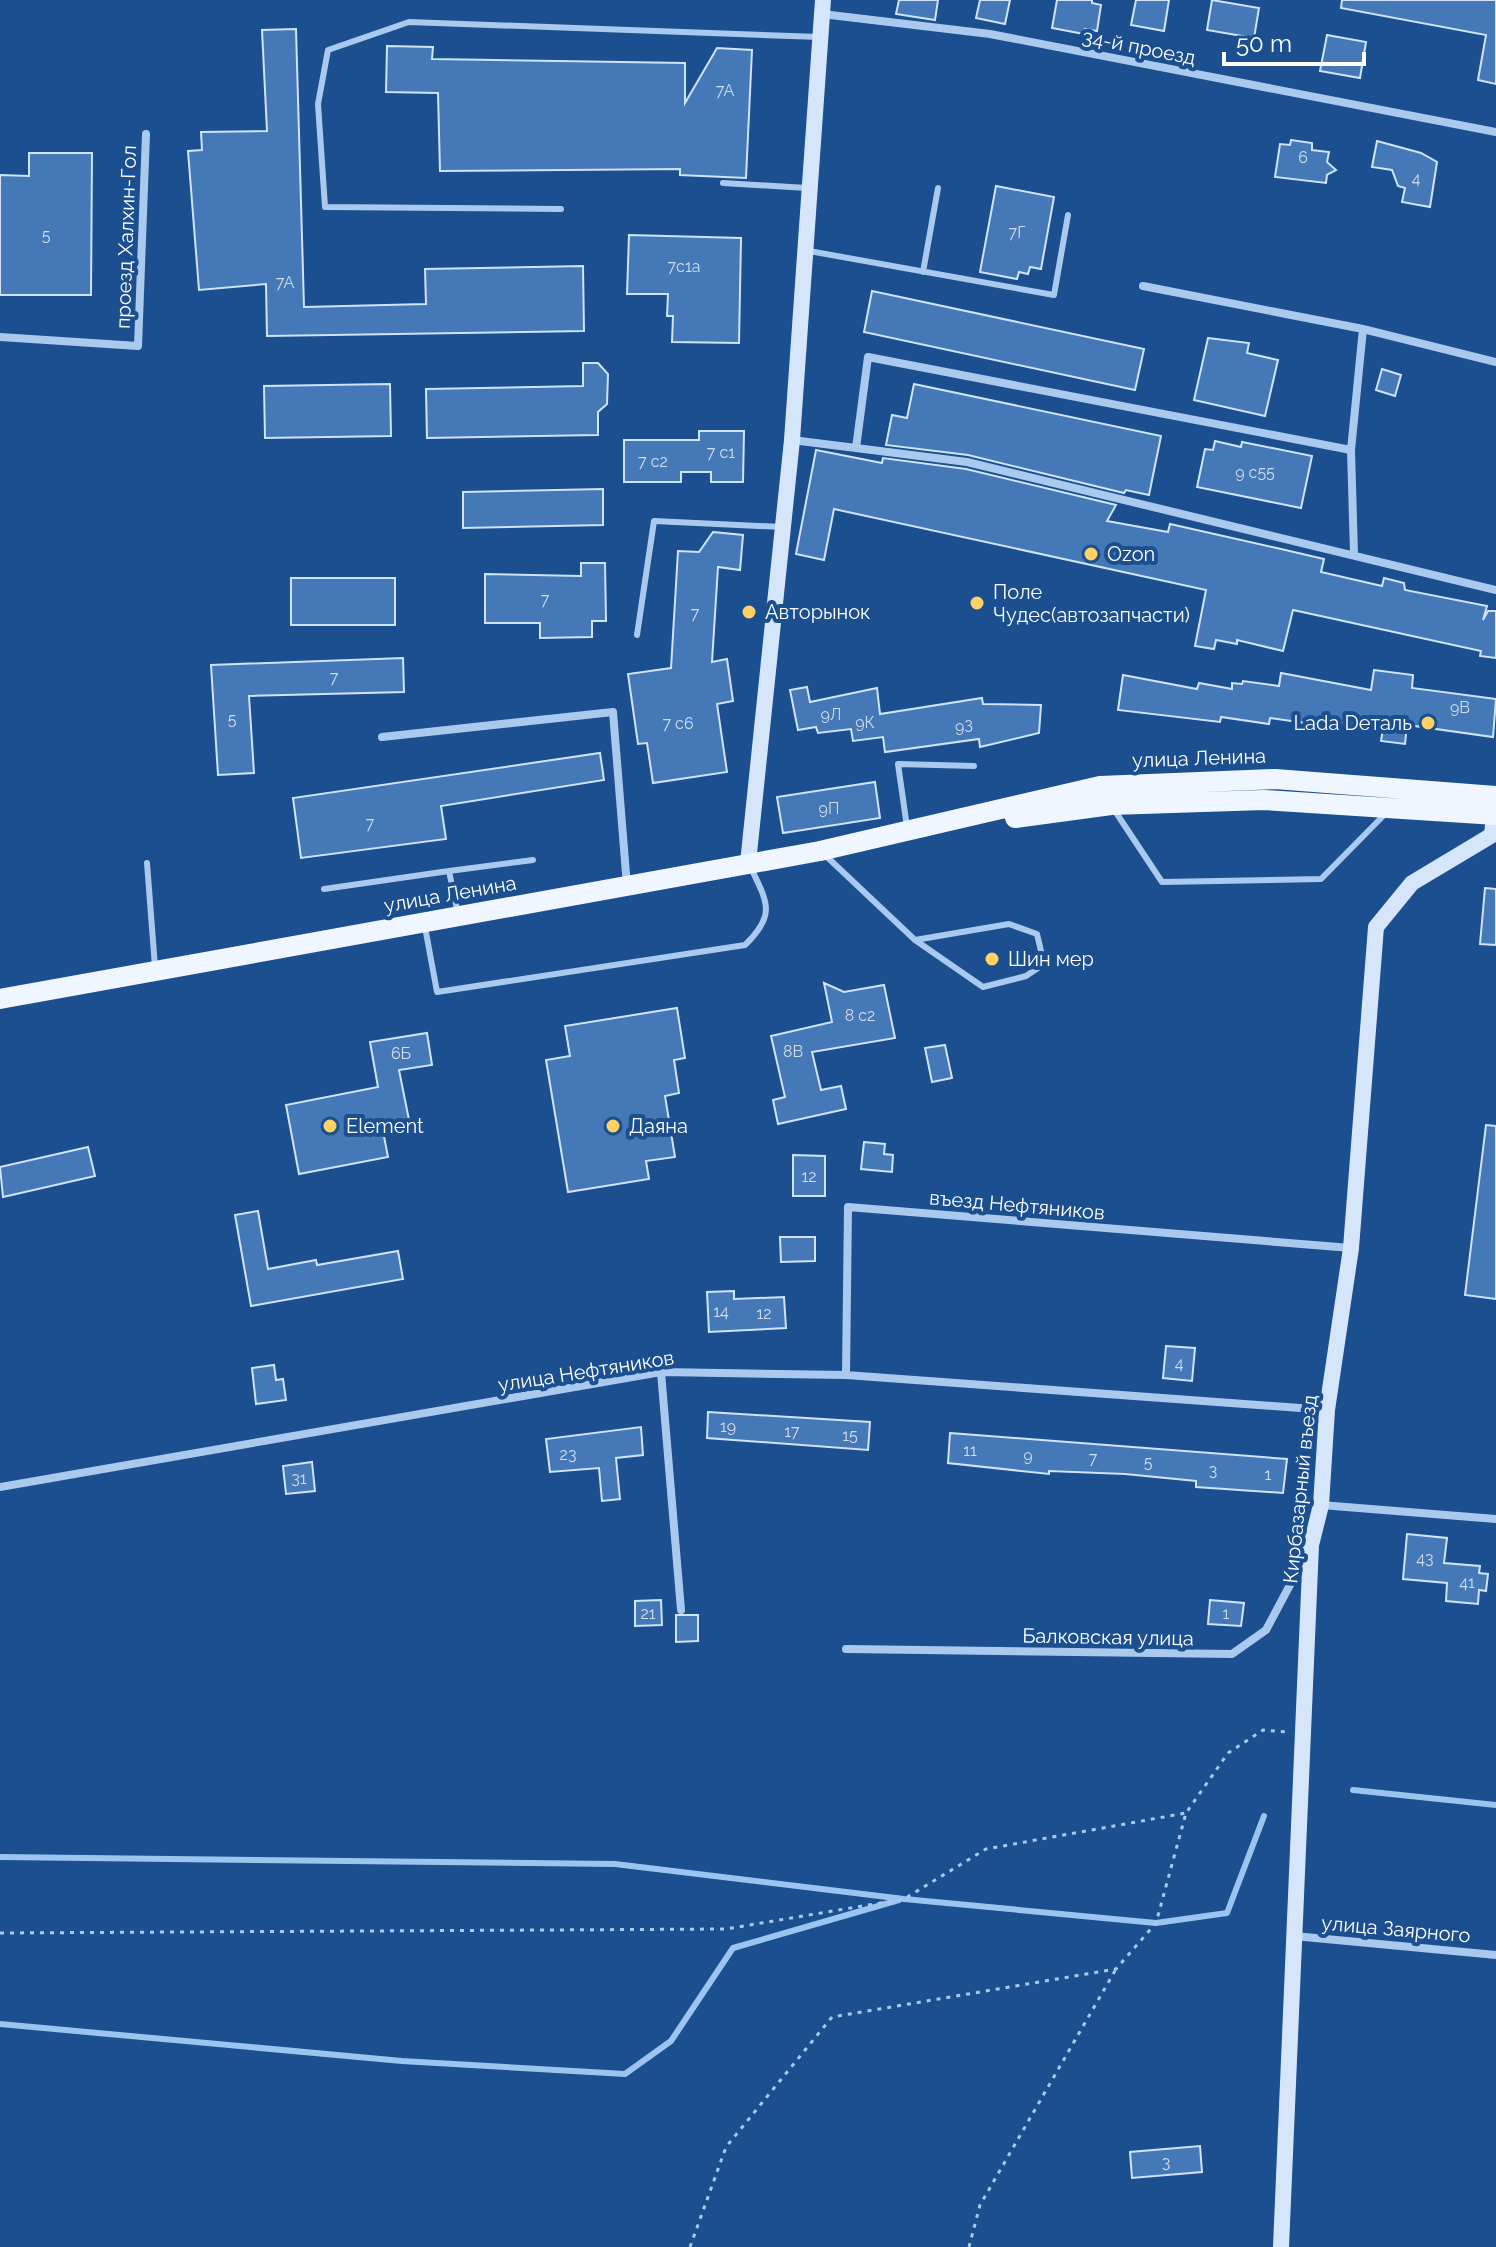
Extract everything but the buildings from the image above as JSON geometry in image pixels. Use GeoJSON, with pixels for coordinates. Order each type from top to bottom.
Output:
{"type":"FeatureCollection","features":[{"type":"Feature","properties":{"kind":"main road","name":"улица Ленина"},"geometry":{"type":"LineString","coordinates":[[0,999],[820,851],[1100,786],[1164,781],[1275,779],[1496,796]]}},
{"type":"Feature","properties":{"kind":"main road","name":"улица Ленина"},"geometry":{"type":"LineString","coordinates":[[908,833],[1111,805],[1264,800],[1496,815]]}},
{"type":"Feature","properties":{"kind":"street"},"geometry":{"type":"LineString","coordinates":[[748,863],[792,440],[822,7]]}},
{"type":"Feature","properties":{"kind":"street","name":"34-й проезд"},"geometry":{"type":"LineString","coordinates":[[822,7],[990,34],[1496,132]]}},
{"type":"Feature","properties":{"kind":"street","name":"проезд Халхин-Гол"},"geometry":{"type":"LineString","coordinates":[[0,337],[138,346],[146,134]]}},
{"type":"Feature","properties":{"kind":"street"},"geometry":{"type":"LineString","coordinates":[[1143,286],[1363,329],[1496,362]]}},
{"type":"Feature","properties":{"kind":"street"},"geometry":{"type":"LineString","coordinates":[[1354,554],[1351,450],[1363,329]]}},
{"type":"Feature","properties":{"kind":"street"},"geometry":{"type":"LineString","coordinates":[[856,448],[868,357],[1351,450]]}},
{"type":"Feature","properties":{"kind":"street"},"geometry":{"type":"LineString","coordinates":[[792,440],[967,462],[1496,590]]}},
{"type":"Feature","properties":{"kind":"street"},"geometry":{"type":"LineString","coordinates":[[382,737],[613,712],[627,887]]}},
{"type":"Feature","properties":{"kind":"street"},"geometry":{"type":"LineString","coordinates":[[1496,796],[1496,815]]}},
{"type":"Feature","properties":{"kind":"street","name":"Кирбазарный въезд"},"geometry":{"type":"LineString","coordinates":[[1281,2247],[1311,1545],[1321,1505],[1327,1410],[1351,1248],[1376,927],[1412,883],[1492,835],[1496,815]]}},
{"type":"Feature","properties":{"kind":"street","name":"въезд Нефтяников"},"geometry":{"type":"LineString","coordinates":[[846,1375],[848,1207],[1351,1248]]}},
{"type":"Feature","properties":{"kind":"street"},"geometry":{"type":"LineString","coordinates":[[661,1372],[681,1610]]}},
{"type":"Feature","properties":{"kind":"street","name":"улица Нефтяников"},"geometry":{"type":"LineString","coordinates":[[0,1487],[661,1372],[846,1375],[1327,1410]]}},
{"type":"Feature","properties":{"kind":"street"},"geometry":{"type":"LineString","coordinates":[[1321,1505],[1496,1519]]}},
{"type":"Feature","properties":{"kind":"street","name":"Балковская улица"},"geometry":{"type":"LineString","coordinates":[[846,1649],[1232,1654],[1266,1630],[1311,1545]]}},
{"type":"Feature","properties":{"kind":"street","name":"улица Заярного"},"geometry":{"type":"LineString","coordinates":[[1293,1936],[1496,1955]]}},
{"type":"Feature","properties":{"kind":"lane"},"geometry":{"type":"LineString","coordinates":[[561,209],[325,207],[318,104],[328,50],[409,22],[820,37]]}},
{"type":"Feature","properties":{"kind":"lane"},"geometry":{"type":"LineString","coordinates":[[723,183],[809,188]]}},
{"type":"Feature","properties":{"kind":"lane"},"geometry":{"type":"LineString","coordinates":[[923,272],[938,188]]}},
{"type":"Feature","properties":{"kind":"lane"},"geometry":{"type":"LineString","coordinates":[[805,251],[1054,295],[1068,215]]}},
{"type":"Feature","properties":{"kind":"lane"},"geometry":{"type":"LineString","coordinates":[[637,635],[654,521],[782,527]]}},
{"type":"Feature","properties":{"kind":"lane"},"geometry":{"type":"LineString","coordinates":[[908,833],[898,764],[974,766]]}},
{"type":"Feature","properties":{"kind":"lane"},"geometry":{"type":"LineString","coordinates":[[1111,805],[1162,882],[1321,879],[1391,808]]}},
{"type":"Feature","properties":{"kind":"lane"},"geometry":{"type":"LineString","coordinates":[[820,851],[915,940],[983,987],[1026,976],[1044,964],[1037,934],[1009,924],[915,940]]}},
{"type":"Feature","properties":{"kind":"lane"},"geometry":{"type":"LineString","coordinates":[[324,889],[533,860]]}},
{"type":"Feature","properties":{"kind":"lane"},"geometry":{"type":"LineString","coordinates":[[147,863],[155,970]]}},
{"type":"Feature","properties":{"kind":"lane"},"geometry":{"type":"LineString","coordinates":[[424,924],[437,992],[745,945],[763,928],[768,904],[748,863]]}},
{"type":"Feature","properties":{"kind":"lane"},"geometry":{"type":"LineString","coordinates":[[449,871],[459,917]]}},
{"type":"Feature","properties":{"kind":"path"},"geometry":{"type":"LineString","coordinates":[[969,2247],[980,2205],[1116,1969],[1156,1923],[1186,1813],[1228,1753],[1263,1730],[1301,1733]]}},
{"type":"Feature","properties":{"kind":"path"},"geometry":{"type":"LineString","coordinates":[[0,1933],[726,1929],[904,1899],[986,1849],[1186,1813]]}},
{"type":"Feature","properties":{"kind":"path"},"geometry":{"type":"LineString","coordinates":[[690,2247],[726,2147],[832,2017],[1116,1969]]}},
{"type":"Feature","properties":{"kind":"waterway"},"geometry":{"type":"LineString","coordinates":[[1353,1790],[1496,1805]]}},
{"type":"Feature","properties":{"kind":"waterway"},"geometry":{"type":"LineString","coordinates":[[0,1857],[615,1864],[904,1899],[1156,1923],[1227,1913],[1264,1816]]}},
{"type":"Feature","properties":{"kind":"waterway"},"geometry":{"type":"LineString","coordinates":[[0,2024],[402,2061],[625,2074],[671,2041],[733,1948],[899,1900]]}},
{"type":"Feature","properties":{"kind":"place","name":"Ozon"},"geometry":{"type":"Point","coordinates":[1091,554]}},
{"type":"Feature","properties":{"kind":"place","name":"Поле Чудес(автозапчасти)"},"geometry":{"type":"Point","coordinates":[977,603]}},
{"type":"Feature","properties":{"kind":"place","name":"Авторынок"},"geometry":{"type":"Point","coordinates":[749,612]}},
{"type":"Feature","properties":{"kind":"place","name":"Lada Dеталь"},"geometry":{"type":"Point","coordinates":[1428,723]}},
{"type":"Feature","properties":{"kind":"place","name":"Шин мер"},"geometry":{"type":"Point","coordinates":[992,959]}},
{"type":"Feature","properties":{"kind":"place","name":"Element"},"geometry":{"type":"Point","coordinates":[330,1126]}},
{"type":"Feature","properties":{"kind":"place","name":"Даяна"},"geometry":{"type":"Point","coordinates":[613,1126]}}]}
